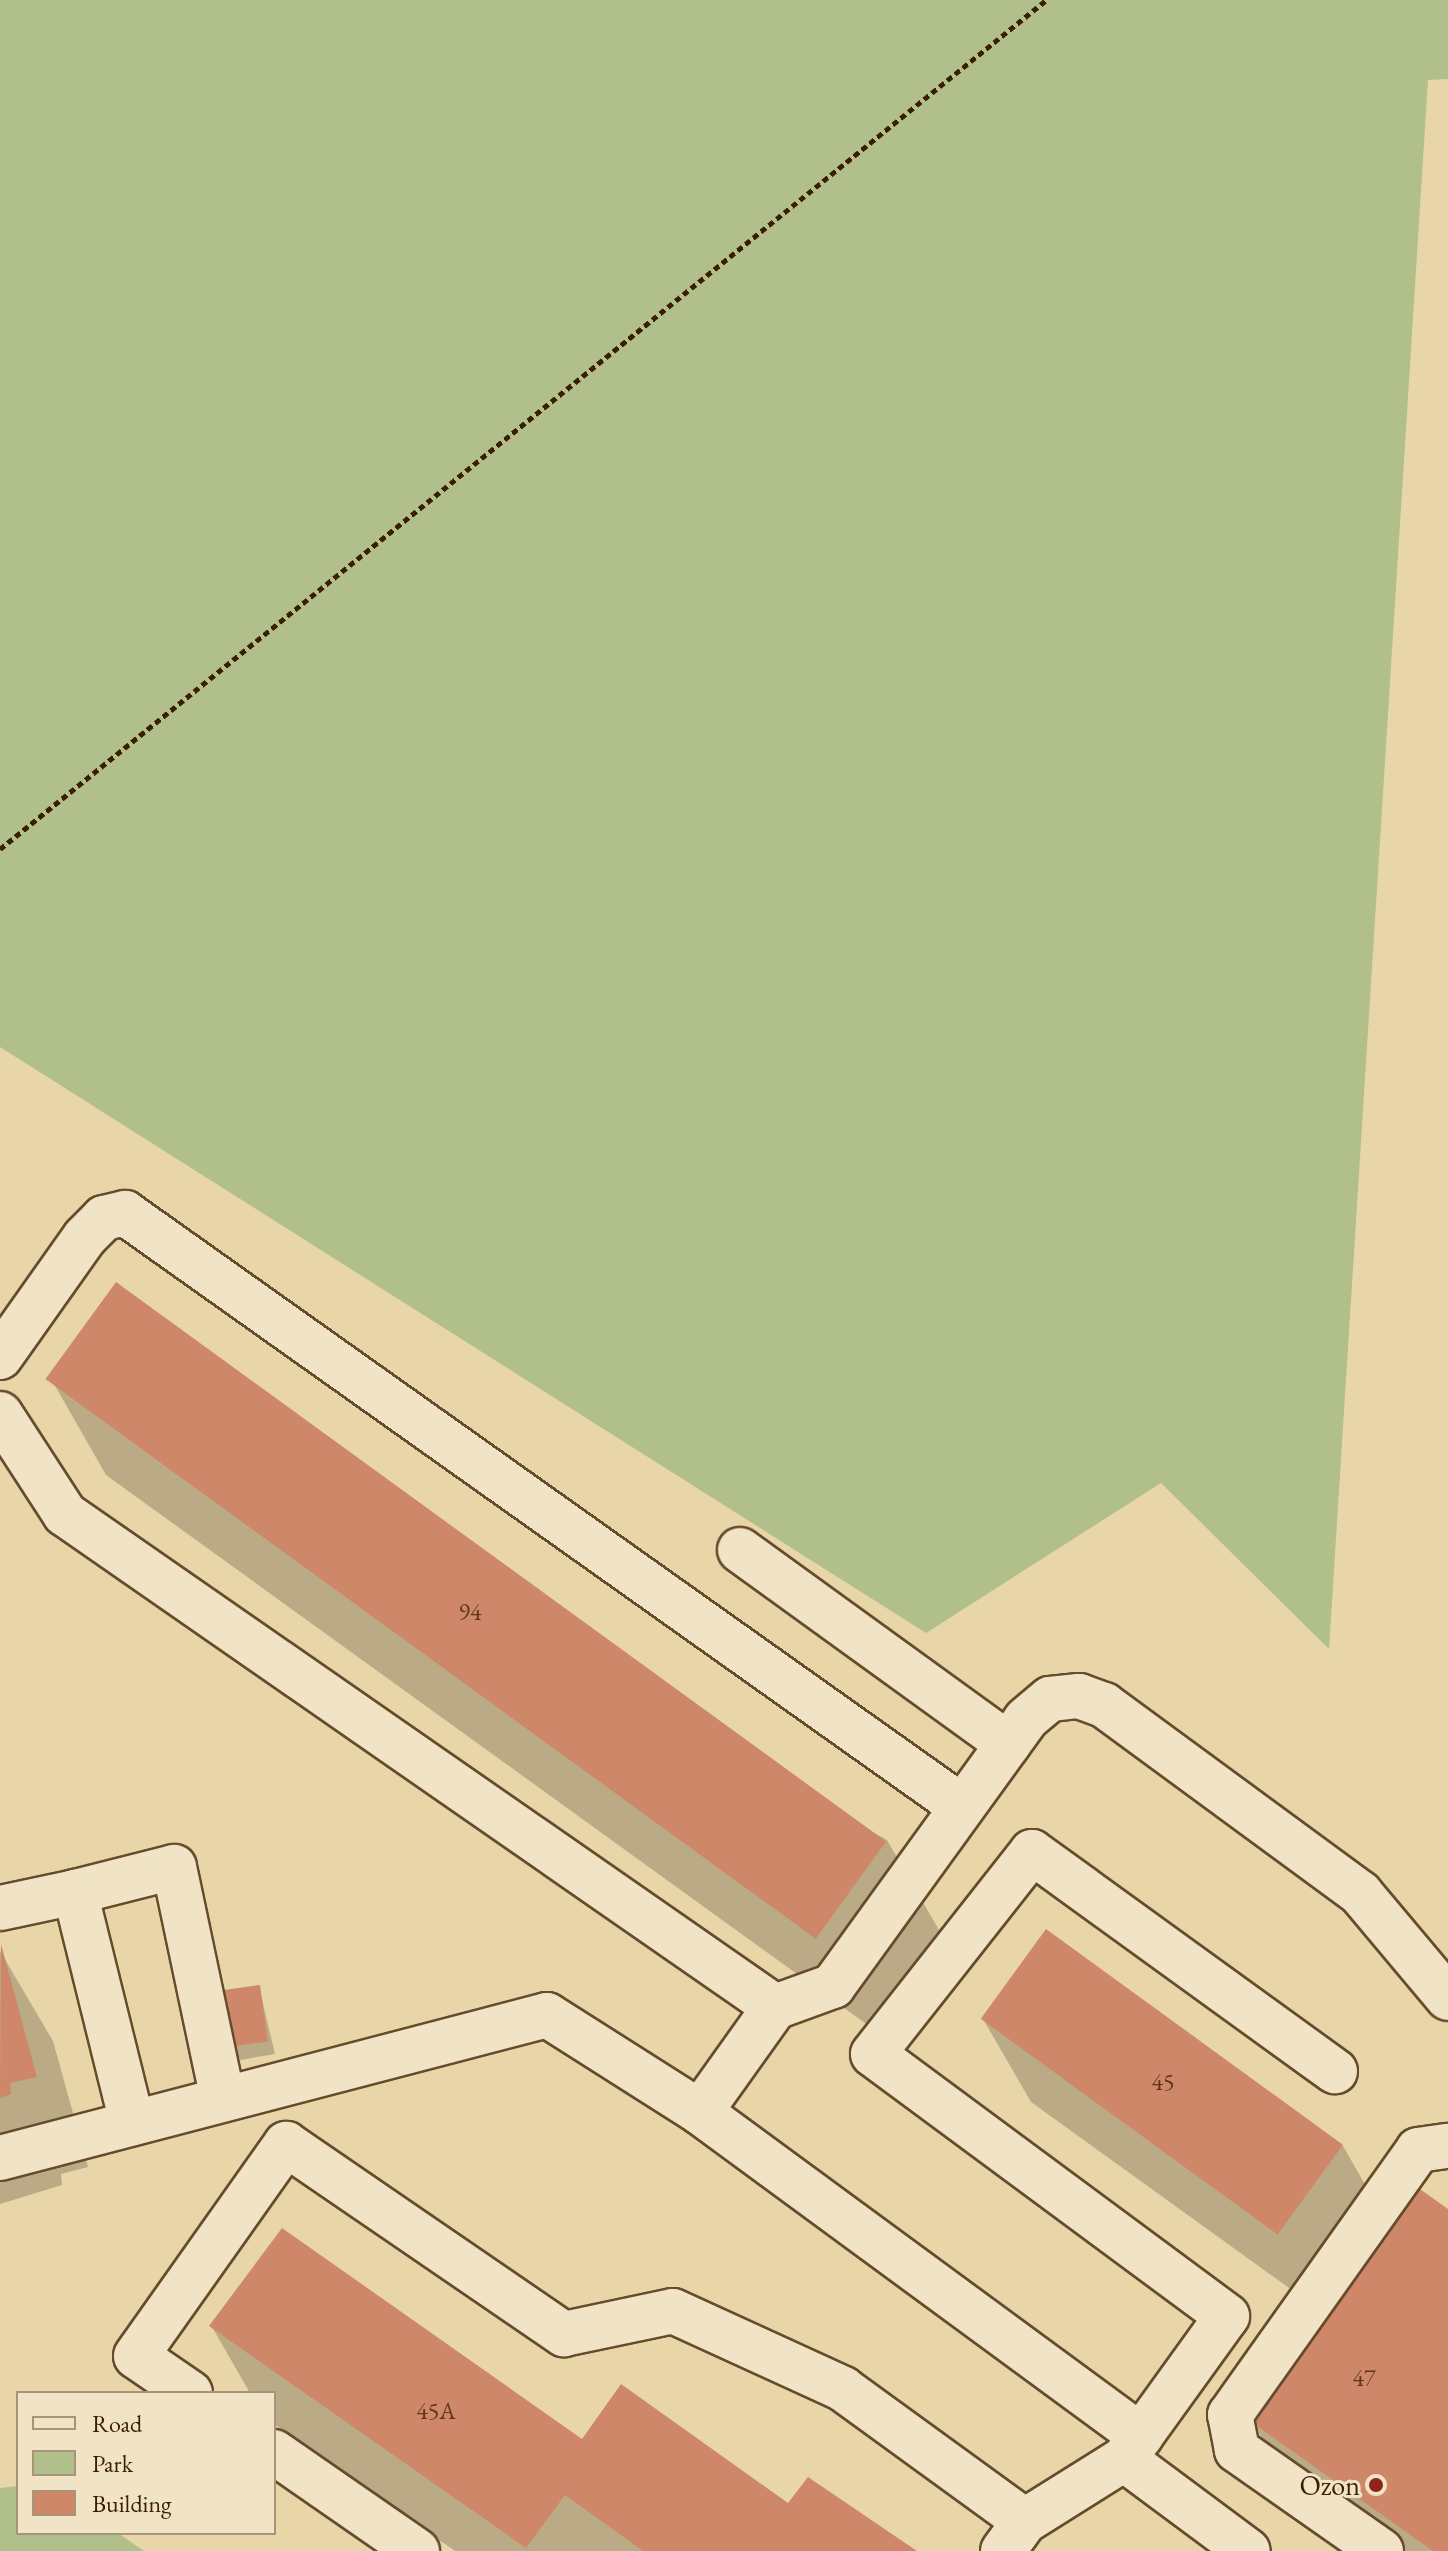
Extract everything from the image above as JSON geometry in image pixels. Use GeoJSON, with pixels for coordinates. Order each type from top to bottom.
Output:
{"type":"FeatureCollection","features":[{"type":"Feature","properties":{"kind":"lane"},"geometry":{"type":"LineString","coordinates":[[0,1357],[85,1237],[104,1218],[125,1213],[962,1807]]}},
{"type":"Feature","properties":{"kind":"lane"},"geometry":{"type":"LineString","coordinates":[[0,1414],[65,1514],[775,2007]]}},
{"type":"Feature","properties":{"kind":"lane"},"geometry":{"type":"LineString","coordinates":[[740,1550],[1008,1744]]}},
{"type":"Feature","properties":{"kind":"lane"},"geometry":{"type":"LineString","coordinates":[[700,2112],[775,2007],[833,1986],[1008,1744],[1050,1699],[1079,1696],[1104,1705],[1360,1893],[1448,1998]]}},
{"type":"Feature","properties":{"kind":"lane"},"geometry":{"type":"LineString","coordinates":[[187,2391],[136,2356],[286,2144],[564,2334],[673,2311],[843,2389],[1014,2536],[1133,2447],[1227,2316],[873,2054],[1032,1852],[1335,2071]]}},
{"type":"Feature","properties":{"kind":"lane"},"geometry":{"type":"LineString","coordinates":[[0,1908],[174,1867],[223,2099]]}},
{"type":"Feature","properties":{"kind":"lane"},"geometry":{"type":"LineString","coordinates":[[75,1892],[132,2123]]}},
{"type":"Feature","properties":{"kind":"lane"},"geometry":{"type":"LineString","coordinates":[[0,2158],[547,2015],[700,2112],[1133,2447],[1248,2551]]}},
{"type":"Feature","properties":{"kind":"lane"},"geometry":{"type":"LineString","coordinates":[[1381,2551],[1237,2450],[1230,2415],[1418,2150],[1448,2146]]}},
{"type":"Feature","properties":{"kind":"lane"},"geometry":{"type":"LineString","coordinates":[[276,2453],[417,2551]]}},
{"type":"Feature","properties":{"kind":"path"},"geometry":{"type":"LineString","coordinates":[[0,849],[1046,0]]}},
{"type":"Feature","properties":{"kind":"green space"},"geometry":{"type":"Polygon","coordinates":[[[0,0],[1448,0],[1448,79],[1428,80],[1329,1649],[1161,1483],[926,1633],[0,1047],[0,0]]]}},
{"type":"Feature","properties":{"kind":"green space"},"geometry":{"type":"Polygon","coordinates":[[[16,2486],[16,2535],[121,2535],[144,2551],[0,2551],[0,2488],[16,2486]]]}},
{"type":"Feature","properties":{"kind":"building"},"geometry":{"type":"Polygon","coordinates":[[[116,1282],[886,1842],[816,1939],[45,1379],[116,1282]]]}},
{"type":"Feature","properties":{"kind":"building"},"geometry":{"type":"Polygon","coordinates":[[[1046,1929],[1343,2145],[1278,2235],[981,2019],[1046,1929]]]}},
{"type":"Feature","properties":{"kind":"building"},"geometry":{"type":"Polygon","coordinates":[[[1,1944],[37,2077],[10,2083],[11,2094],[0,2098],[1,1944]]]}},
{"type":"Feature","properties":{"kind":"building"},"geometry":{"type":"Polygon","coordinates":[[[260,1985],[268,2041],[228,2047],[220,1991],[260,1985]]]}},
{"type":"Feature","properties":{"kind":"building"},"geometry":{"type":"Polygon","coordinates":[[[1417,2187],[1448,2209],[1448,2551],[1433,2551],[1250,2421],[1417,2187]]]}},
{"type":"Feature","properties":{"kind":"building"},"geometry":{"type":"Polygon","coordinates":[[[282,2228],[582,2439],[621,2384],[788,2503],[808,2477],[917,2551],[643,2551],[565,2495],[526,2548],[209,2326],[282,2228]]]}},
{"type":"Feature","properties":{"kind":"place","name":"Ozon"},"geometry":{"type":"Point","coordinates":[1376,2485]}}]}
